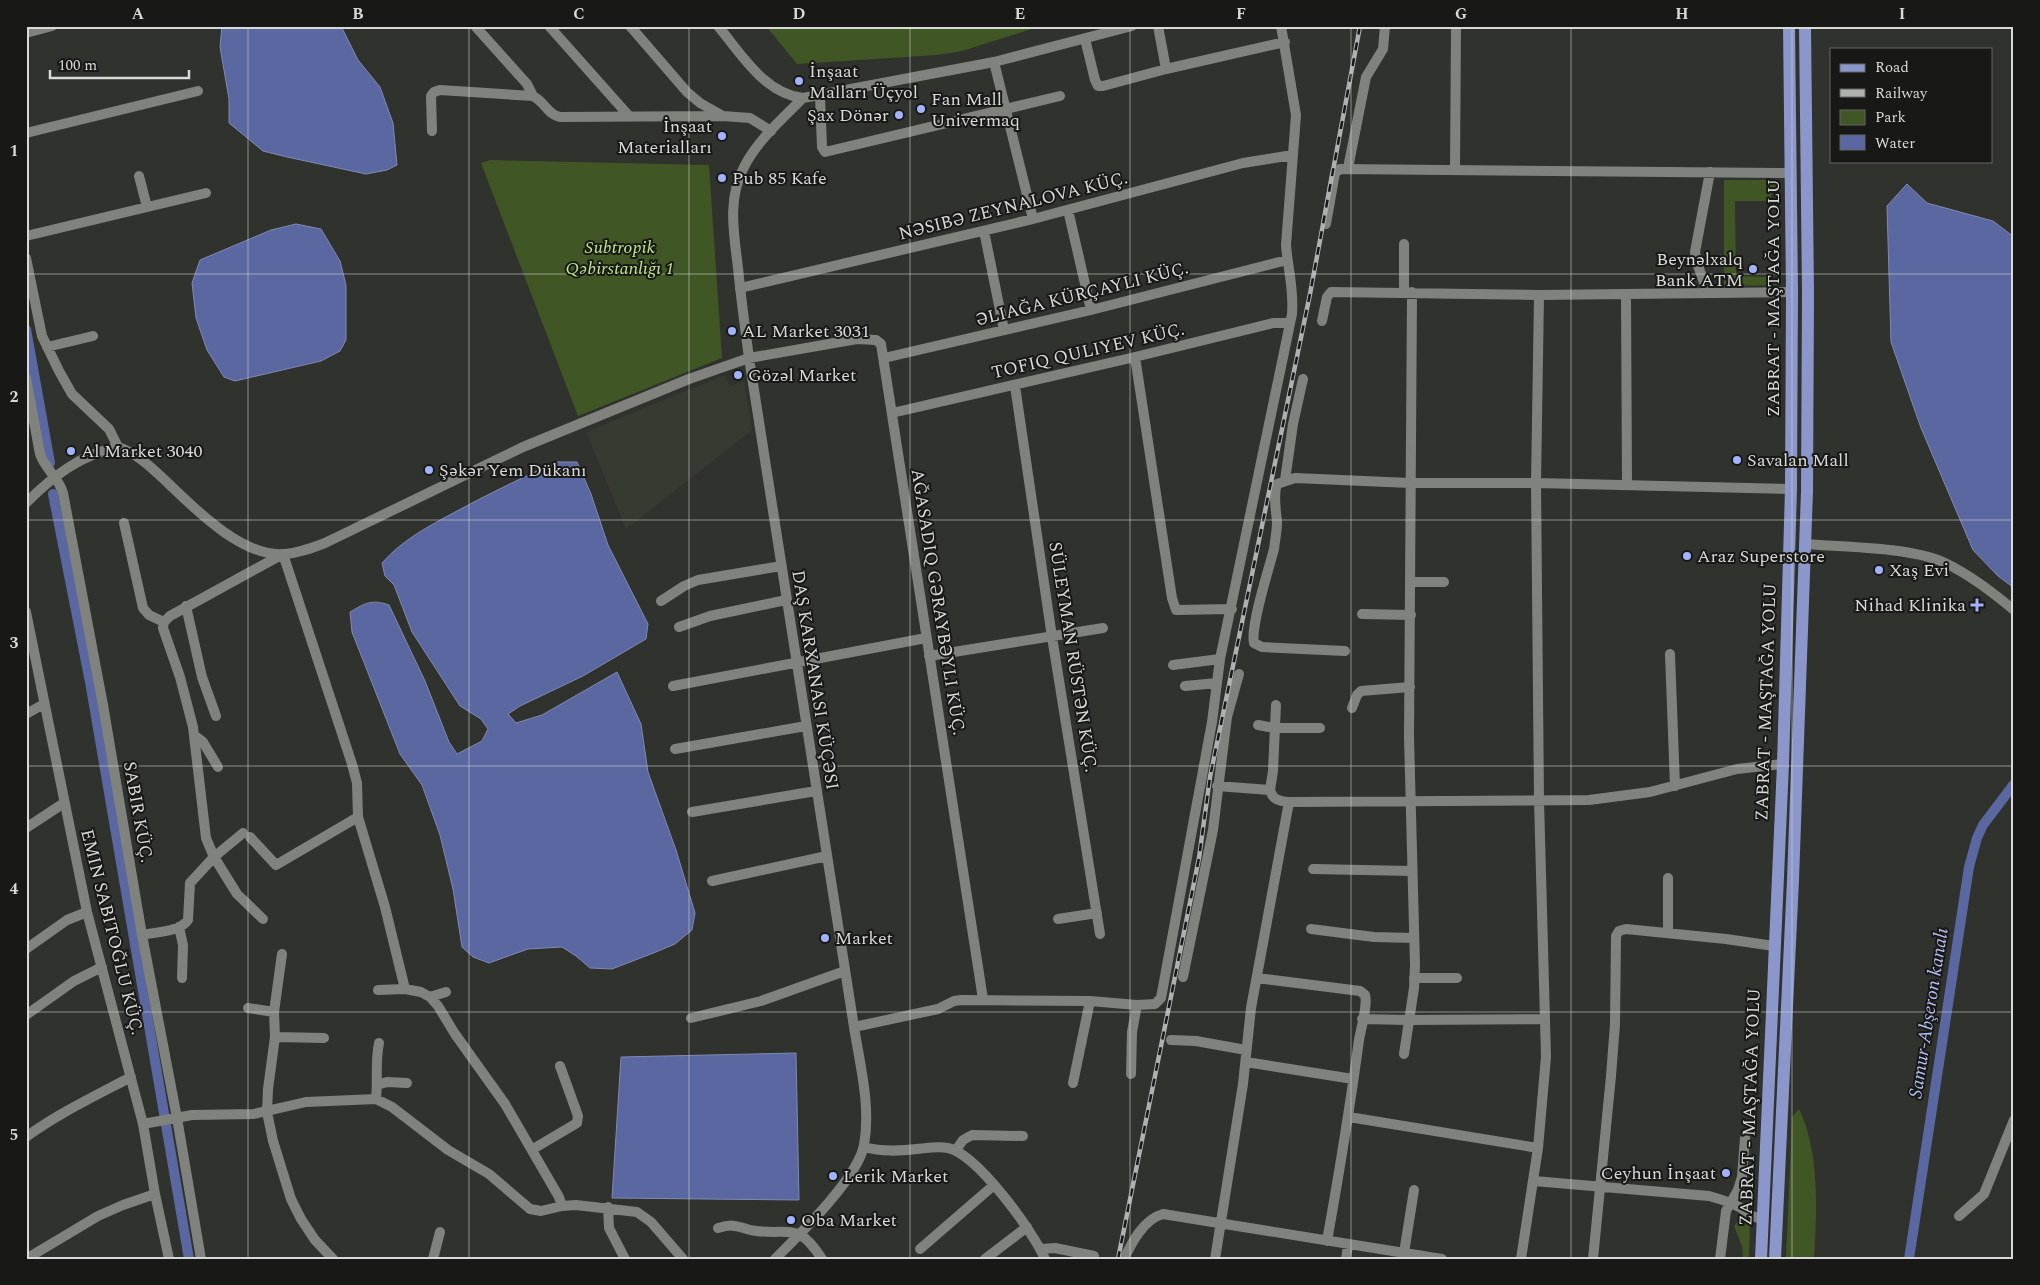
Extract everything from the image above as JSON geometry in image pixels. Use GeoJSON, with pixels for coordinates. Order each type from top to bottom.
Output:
{"type":"FeatureCollection","features":[{"type":"Feature","properties":{"kind":"main road","name":"ZABRAT - MAŞTAĞA YOLU"},"geometry":{"type":"LineString","coordinates":[[1761,1259],[1783,764],[1791,489],[1792,292],[1789,26]]}},
{"type":"Feature","properties":{"kind":"main road"},"geometry":{"type":"LineString","coordinates":[[1775,1259],[1793,880],[1806,544],[1808,283],[1805,26]]}},
{"type":"Feature","properties":{"kind":"main road"},"geometry":{"type":"LineString","coordinates":[[1789,543],[1806,544]]}},
{"type":"Feature","properties":{"kind":"street"},"geometry":{"type":"LineString","coordinates":[[26,33],[52,26]]}},
{"type":"Feature","properties":{"kind":"street"},"geometry":{"type":"LineString","coordinates":[[476,26],[527,84],[533,96]]}},
{"type":"Feature","properties":{"kind":"street"},"geometry":{"type":"LineString","coordinates":[[549,26],[629,116]]}},
{"type":"Feature","properties":{"kind":"street"},"geometry":{"type":"LineString","coordinates":[[630,26],[687,92],[700,103],[722,116]]}},
{"type":"Feature","properties":{"kind":"street"},"geometry":{"type":"LineString","coordinates":[[718,26],[766,82],[783,94],[803,98],[994,62],[1132,26]]}},
{"type":"Feature","properties":{"kind":"street"},"geometry":{"type":"LineString","coordinates":[[1158,26],[1166,69]]}},
{"type":"Feature","properties":{"kind":"street"},"geometry":{"type":"LineString","coordinates":[[854,1027],[938,1009],[954,1001],[983,999],[1090,1001],[1137,1005],[1155,1004],[1161,998],[1212,722],[1220,659],[1232,608],[1294,297],[1286,245],[1296,126],[1296,104],[1281,26]]}},
{"type":"Feature","properties":{"kind":"street"},"geometry":{"type":"LineString","coordinates":[[1348,168],[1366,77],[1382,49],[1385,26]]}},
{"type":"Feature","properties":{"kind":"street"},"geometry":{"type":"LineString","coordinates":[[1455,169],[1456,26]]}},
{"type":"Feature","properties":{"kind":"street"},"geometry":{"type":"LineString","coordinates":[[1084,39],[1098,86],[1284,42]]}},
{"type":"Feature","properties":{"kind":"street"},"geometry":{"type":"LineString","coordinates":[[994,62],[1033,219]]}},
{"type":"Feature","properties":{"kind":"street"},"geometry":{"type":"LineString","coordinates":[[432,131],[431,96],[434,92],[440,90],[533,96],[540,99],[554,116],[722,116],[750,118],[771,131]]}},
{"type":"Feature","properties":{"kind":"street"},"geometry":{"type":"LineString","coordinates":[[26,133],[198,91]]}},
{"type":"Feature","properties":{"kind":"street"},"geometry":{"type":"LineString","coordinates":[[820,96],[822,147],[825,152],[1006,111],[1060,96]]}},
{"type":"Feature","properties":{"kind":"street"},"geometry":{"type":"LineString","coordinates":[[775,1259],[800,1234],[845,1181],[864,1147],[866,1119],[865,1099],[854,1027],[749,358],[733,221],[735,193],[744,167],[771,131],[803,98]]}},
{"type":"Feature","properties":{"kind":"street","name":"NƏSIBƏ ZEYNALOVA KÜÇ."},"geometry":{"type":"LineString","coordinates":[[740,288],[1033,219],[1244,163],[1293,155]]}},
{"type":"Feature","properties":{"kind":"street"},"geometry":{"type":"LineString","coordinates":[[1326,224],[1335,173],[1340,168],[1790,173]]}},
{"type":"Feature","properties":{"kind":"street"},"geometry":{"type":"LineString","coordinates":[[1708,293],[1695,252],[1710,172]]}},
{"type":"Feature","properties":{"kind":"street"},"geometry":{"type":"LineString","coordinates":[[139,176],[147,207]]}},
{"type":"Feature","properties":{"kind":"street"},"geometry":{"type":"LineString","coordinates":[[26,236],[206,193]]}},
{"type":"Feature","properties":{"kind":"street"},"geometry":{"type":"LineString","coordinates":[[1068,210],[1091,310]]}},
{"type":"Feature","properties":{"kind":"street"},"geometry":{"type":"LineString","coordinates":[[984,231],[1004,330]]}},
{"type":"Feature","properties":{"kind":"street"},"geometry":{"type":"LineString","coordinates":[[1404,244],[1408,292],[1411,615],[1410,800],[1414,938],[1414,978],[1404,1054]]}},
{"type":"Feature","properties":{"kind":"street"},"geometry":{"type":"LineString","coordinates":[[26,258],[31,306],[47,347],[72,394],[109,429],[118,447],[137,456],[182,497],[230,535],[255,549],[283,554]]}},
{"type":"Feature","properties":{"kind":"street"},"geometry":{"type":"LineString","coordinates":[[884,358],[1091,310],[1287,260]]}},
{"type":"Feature","properties":{"kind":"street"},"geometry":{"type":"LineString","coordinates":[[1322,321],[1327,297],[1331,292],[1539,295],[1792,292]]}},
{"type":"Feature","properties":{"kind":"street"},"geometry":{"type":"LineString","coordinates":[[1626,294],[1627,485]]}},
{"type":"Feature","properties":{"kind":"street"},"geometry":{"type":"LineString","coordinates":[[1521,1259],[1534,1181],[1546,1057],[1539,800],[1536,483],[1539,295]]}},
{"type":"Feature","properties":{"kind":"street","name":"TOFIQ QULIYEV KÜÇ."},"geometry":{"type":"LineString","coordinates":[[892,413],[1015,386],[1273,322],[1290,322]]}},
{"type":"Feature","properties":{"kind":"street"},"geometry":{"type":"LineString","coordinates":[[47,347],[93,336]]}},
{"type":"Feature","properties":{"kind":"street"},"geometry":{"type":"LineString","coordinates":[[263,919],[237,894],[214,857],[206,838],[194,735],[180,677],[163,628],[164,622],[170,616],[283,554],[310,549],[523,448],[705,372],[749,358],[868,338],[876,340],[881,344],[884,358],[983,999]]}},
{"type":"Feature","properties":{"kind":"street"},"geometry":{"type":"LineString","coordinates":[[1135,357],[1172,598],[1176,610],[1232,608]]}},
{"type":"Feature","properties":{"kind":"street","name":"SABIR KÜÇ."},"geometry":{"type":"LineString","coordinates":[[26,378],[40,454],[44,465],[61,486],[63,493],[103,705],[142,935],[201,1259]]}},
{"type":"Feature","properties":{"kind":"street"},"geometry":{"type":"LineString","coordinates":[[1285,480],[1294,416],[1303,379]]}},
{"type":"Feature","properties":{"kind":"street","name":"SÜLEYMAN RÜSTƏN KÜÇ."},"geometry":{"type":"LineString","coordinates":[[1015,386],[1052,637],[1100,934]]}},
{"type":"Feature","properties":{"kind":"street"},"geometry":{"type":"LineString","coordinates":[[26,502],[54,477],[95,453],[118,447]]}},
{"type":"Feature","properties":{"kind":"street"},"geometry":{"type":"LineString","coordinates":[[1345,651],[1262,646],[1254,643],[1252,637],[1274,548],[1277,525],[1275,489],[1278,484],[1285,480],[1295,478],[1410,483],[1536,483],[1791,489]]}},
{"type":"Feature","properties":{"kind":"street"},"geometry":{"type":"LineString","coordinates":[[124,523],[143,608],[149,615],[164,622]]}},
{"type":"Feature","properties":{"kind":"street"},"geometry":{"type":"LineString","coordinates":[[1806,544],[1903,553],[1941,561],[1978,582],[2014,610]]}},
{"type":"Feature","properties":{"kind":"street"},"geometry":{"type":"LineString","coordinates":[[283,554],[352,764],[357,783],[358,817],[386,907],[405,989]]}},
{"type":"Feature","properties":{"kind":"street"},"geometry":{"type":"LineString","coordinates":[[661,601],[684,586],[698,580],[781,566]]}},
{"type":"Feature","properties":{"kind":"street"},"geometry":{"type":"LineString","coordinates":[[1410,582],[1444,582]]}},
{"type":"Feature","properties":{"kind":"street"},"geometry":{"type":"LineString","coordinates":[[679,627],[710,616],[786,600]]}},
{"type":"Feature","properties":{"kind":"street"},"geometry":{"type":"LineString","coordinates":[[186,606],[202,677],[216,716]]}},
{"type":"Feature","properties":{"kind":"street","name":"EMIN SABITOĞLU KÜÇ."},"geometry":{"type":"LineString","coordinates":[[26,612],[86,912],[131,1077],[147,1123],[155,1194],[169,1259]]}},
{"type":"Feature","properties":{"kind":"street"},"geometry":{"type":"LineString","coordinates":[[1362,614],[1411,615]]}},
{"type":"Feature","properties":{"kind":"street"},"geometry":{"type":"LineString","coordinates":[[929,656],[1102,628]]}},
{"type":"Feature","properties":{"kind":"street"},"geometry":{"type":"LineString","coordinates":[[674,686],[926,638]]}},
{"type":"Feature","properties":{"kind":"street"},"geometry":{"type":"LineString","coordinates":[[1670,654],[1675,786]]}},
{"type":"Feature","properties":{"kind":"street"},"geometry":{"type":"LineString","coordinates":[[1173,665],[1220,659]]}},
{"type":"Feature","properties":{"kind":"street"},"geometry":{"type":"LineString","coordinates":[[1183,977],[1208,854],[1227,717],[1238,674]]}},
{"type":"Feature","properties":{"kind":"street"},"geometry":{"type":"LineString","coordinates":[[1185,686],[1217,682]]}},
{"type":"Feature","properties":{"kind":"street"},"geometry":{"type":"LineString","coordinates":[[1352,708],[1357,695],[1361,691],[1410,687]]}},
{"type":"Feature","properties":{"kind":"street"},"geometry":{"type":"LineString","coordinates":[[26,714],[44,704]]}},
{"type":"Feature","properties":{"kind":"street"},"geometry":{"type":"LineString","coordinates":[[1276,705],[1273,771],[1270,790],[1277,800],[1289,802],[1589,800],[1618,797],[1675,786],[1737,769],[1783,764]]}},
{"type":"Feature","properties":{"kind":"street"},"geometry":{"type":"LineString","coordinates":[[1258,725],[1274,728],[1320,728]]}},
{"type":"Feature","properties":{"kind":"street"},"geometry":{"type":"LineString","coordinates":[[675,749],[806,726]]}},
{"type":"Feature","properties":{"kind":"street"},"geometry":{"type":"LineString","coordinates":[[194,735],[202,742],[218,767]]}},
{"type":"Feature","properties":{"kind":"street"},"geometry":{"type":"LineString","coordinates":[[1217,786],[1270,790]]}},
{"type":"Feature","properties":{"kind":"street"},"geometry":{"type":"LineString","coordinates":[[692,812],[816,791]]}},
{"type":"Feature","properties":{"kind":"street"},"geometry":{"type":"LineString","coordinates":[[1215,1259],[1246,1062],[1246,1050],[1257,978],[1289,802]]}},
{"type":"Feature","properties":{"kind":"street"},"geometry":{"type":"LineString","coordinates":[[26,828],[64,803]]}},
{"type":"Feature","properties":{"kind":"street"},"geometry":{"type":"LineString","coordinates":[[142,935],[179,927],[188,920],[190,883],[214,857],[247,835],[276,865],[358,817]]}},
{"type":"Feature","properties":{"kind":"street"},"geometry":{"type":"LineString","coordinates":[[712,881],[827,856]]}},
{"type":"Feature","properties":{"kind":"street"},"geometry":{"type":"LineString","coordinates":[[1313,870],[1412,871]]}},
{"type":"Feature","properties":{"kind":"street"},"geometry":{"type":"LineString","coordinates":[[1668,878],[1668,933]]}},
{"type":"Feature","properties":{"kind":"street"},"geometry":{"type":"LineString","coordinates":[[26,949],[67,920],[86,912]]}},
{"type":"Feature","properties":{"kind":"street"},"geometry":{"type":"LineString","coordinates":[[1058,919],[1097,913]]}},
{"type":"Feature","properties":{"kind":"street"},"geometry":{"type":"LineString","coordinates":[[179,927],[183,945],[182,978]]}},
{"type":"Feature","properties":{"kind":"street"},"geometry":{"type":"LineString","coordinates":[[1311,929],[1374,937],[1414,938]]}},
{"type":"Feature","properties":{"kind":"street"},"geometry":{"type":"LineString","coordinates":[[1593,1259],[1601,1188],[1614,1024],[1616,936],[1619,931],[1626,929],[1774,946]]}},
{"type":"Feature","properties":{"kind":"street"},"geometry":{"type":"LineString","coordinates":[[282,954],[274,1012],[275,1037],[267,1112],[273,1141],[291,1200],[315,1240],[332,1259]]}},
{"type":"Feature","properties":{"kind":"street"},"geometry":{"type":"LineString","coordinates":[[26,1016],[74,981],[102,968]]}},
{"type":"Feature","properties":{"kind":"street"},"geometry":{"type":"LineString","coordinates":[[691,1018],[761,1001],[845,971]]}},
{"type":"Feature","properties":{"kind":"street"},"geometry":{"type":"LineString","coordinates":[[1257,978],[1360,992],[1365,995],[1366,1000],[1349,1117],[1327,1241]]}},
{"type":"Feature","properties":{"kind":"street"},"geometry":{"type":"LineString","coordinates":[[1414,978],[1457,978]]}},
{"type":"Feature","properties":{"kind":"street"},"geometry":{"type":"LineString","coordinates":[[378,990],[405,989],[421,992],[430,997],[500,1096],[533,1149],[562,1206]]}},
{"type":"Feature","properties":{"kind":"street"},"geometry":{"type":"LineString","coordinates":[[430,997],[446,992]]}},
{"type":"Feature","properties":{"kind":"street"},"geometry":{"type":"LineString","coordinates":[[1073,1083],[1090,1001]]}},
{"type":"Feature","properties":{"kind":"street"},"geometry":{"type":"LineString","coordinates":[[1131,1074],[1132,1032],[1137,1005]]}},
{"type":"Feature","properties":{"kind":"street"},"geometry":{"type":"LineString","coordinates":[[248,1008],[274,1012]]}},
{"type":"Feature","properties":{"kind":"street"},"geometry":{"type":"LineString","coordinates":[[1362,1019],[1545,1019]]}},
{"type":"Feature","properties":{"kind":"street"},"geometry":{"type":"LineString","coordinates":[[275,1037],[324,1038]]}},
{"type":"Feature","properties":{"kind":"street"},"geometry":{"type":"LineString","coordinates":[[1171,1040],[1196,1041],[1246,1050]]}},
{"type":"Feature","properties":{"kind":"street"},"geometry":{"type":"LineString","coordinates":[[376,1099],[378,1085],[376,1057],[379,1043]]}},
{"type":"Feature","properties":{"kind":"street"},"geometry":{"type":"LineString","coordinates":[[1246,1062],[1354,1079]]}},
{"type":"Feature","properties":{"kind":"street"},"geometry":{"type":"LineString","coordinates":[[533,1149],[577,1123],[578,1116],[560,1066]]}},
{"type":"Feature","properties":{"kind":"street"},"geometry":{"type":"LineString","coordinates":[[26,1137],[76,1105],[131,1077]]}},
{"type":"Feature","properties":{"kind":"street"},"geometry":{"type":"LineString","coordinates":[[378,1085],[387,1082],[407,1083]]}},
{"type":"Feature","properties":{"kind":"street"},"geometry":{"type":"LineString","coordinates":[[147,1123],[200,1114],[254,1114],[306,1102],[376,1099],[392,1106],[448,1150],[488,1174],[530,1209],[541,1211],[562,1206],[588,1205],[628,1210],[642,1215],[683,1259]]}},
{"type":"Feature","properties":{"kind":"street"},"geometry":{"type":"LineString","coordinates":[[1349,1117],[1538,1148]]}},
{"type":"Feature","properties":{"kind":"street"},"geometry":{"type":"LineString","coordinates":[[1959,1216],[1984,1194],[2014,1120]]}},
{"type":"Feature","properties":{"kind":"street"},"geometry":{"type":"LineString","coordinates":[[956,1150],[963,1140],[972,1136],[1023,1136]]}},
{"type":"Feature","properties":{"kind":"street"},"geometry":{"type":"LineString","coordinates":[[1720,1259],[1723,1225],[1730,1203],[1738,1190],[1742,1177],[1745,1138]]}},
{"type":"Feature","properties":{"kind":"street"},"geometry":{"type":"LineString","coordinates":[[864,1147],[886,1151],[938,1147],[956,1150],[975,1164],[994,1185],[1027,1227],[1043,1254],[1055,1248],[1094,1256]]}},
{"type":"Feature","properties":{"kind":"street"},"geometry":{"type":"LineString","coordinates":[[1534,1181],[1709,1196],[1740,1207],[1754,1217],[1763,1219]]}},
{"type":"Feature","properties":{"kind":"street"},"geometry":{"type":"LineString","coordinates":[[920,1249],[994,1185]]}},
{"type":"Feature","properties":{"kind":"street"},"geometry":{"type":"LineString","coordinates":[[1410,1256],[1414,1190]]}},
{"type":"Feature","properties":{"kind":"street"},"geometry":{"type":"LineString","coordinates":[[26,1259],[98,1216],[155,1194]]}},
{"type":"Feature","properties":{"kind":"street"},"geometry":{"type":"LineString","coordinates":[[608,1208],[609,1228],[625,1259]]}},
{"type":"Feature","properties":{"kind":"street"},"geometry":{"type":"LineString","coordinates":[[1124,1259],[1146,1224],[1154,1216],[1163,1214],[1410,1256],[1442,1259]]}},
{"type":"Feature","properties":{"kind":"street"},"geometry":{"type":"LineString","coordinates":[[718,1228],[738,1225],[756,1231],[792,1231],[800,1234],[822,1259]]}},
{"type":"Feature","properties":{"kind":"street"},"geometry":{"type":"LineString","coordinates":[[985,1259],[1027,1227]]}},
{"type":"Feature","properties":{"kind":"street"},"geometry":{"type":"LineString","coordinates":[[434,1259],[440,1232]]}},
{"type":"Feature","properties":{"kind":"street"},"geometry":{"type":"LineString","coordinates":[[1346,1259],[1348,1245]]}},
{"type":"Feature","properties":{"kind":"shaded area"},"geometry":{"type":"Polygon","coordinates":[[[725,375],[730,386],[744,381],[752,430],[626,529],[586,432],[725,375]]]}},
{"type":"Feature","properties":{"kind":"green space"},"geometry":{"type":"Polygon","coordinates":[[[766,26],[1041,26],[962,51],[937,55],[797,64],[766,26]]]}},
{"type":"Feature","properties":{"kind":"green space","name":"Subtropik Qəbirstanlığı 1"},"geometry":{"type":"Polygon","coordinates":[[[490,160],[709,165],[722,358],[578,416],[481,163],[490,160]]]}},
{"type":"Feature","properties":{"kind":"green space"},"geometry":{"type":"Polygon","coordinates":[[[1724,180],[1778,180],[1769,201],[1735,201],[1736,276],[1772,277],[1781,285],[1724,286],[1724,180]]]}},
{"type":"Feature","properties":{"kind":"green space"},"geometry":{"type":"Polygon","coordinates":[[[1799,1109],[1811,1144],[1816,1182],[1814,1259],[1786,1259],[1792,1117],[1799,1109]]]}},
{"type":"Feature","properties":{"kind":"green space"},"geometry":{"type":"Polygon","coordinates":[[[1740,1218],[1750,1220],[1749,1259],[1743,1259],[1742,1246],[1734,1226],[1740,1218]]]}},
{"type":"Feature","properties":{"kind":"water"},"geometry":{"type":"Polygon","coordinates":[[[222,26],[341,26],[358,60],[380,87],[393,123],[397,165],[387,170],[366,174],[263,151],[229,123],[229,99],[220,47],[222,26]]]}},
{"type":"Feature","properties":{"kind":"water"},"geometry":{"type":"Polygon","coordinates":[[[1907,184],[1927,203],[1993,221],[2014,237],[2014,588],[1998,576],[1973,550],[1921,428],[1891,342],[1887,206],[1907,184]]]}},
{"type":"Feature","properties":{"kind":"water"},"geometry":{"type":"Polygon","coordinates":[[[296,224],[321,229],[340,261],[346,285],[346,340],[340,351],[321,361],[235,381],[224,377],[207,350],[196,318],[192,283],[200,260],[271,230],[296,224]]]}},
{"type":"Feature","properties":{"kind":"water"},"geometry":{"type":"Polygon","coordinates":[[[556,462],[577,462],[591,494],[608,545],[648,624],[646,639],[583,676],[520,706],[508,714],[516,723],[542,715],[617,672],[641,724],[648,772],[676,850],[695,913],[692,930],[675,944],[612,969],[590,968],[562,947],[528,949],[489,963],[473,957],[462,947],[453,889],[440,835],[422,785],[400,754],[352,632],[350,612],[360,606],[373,602],[389,605],[425,681],[449,742],[457,754],[482,741],[488,729],[481,719],[460,706],[412,632],[394,585],[385,576],[382,563],[398,547],[426,528],[556,462]]]}},
{"type":"Feature","properties":{"kind":"water"},"geometry":{"type":"Polygon","coordinates":[[[796,1053],[799,1200],[612,1198],[621,1057],[796,1053]]]}},
{"type":"Feature","properties":{"kind":"waterway"},"geometry":{"type":"LineString","coordinates":[[26,329],[50,463]]}},
{"type":"Feature","properties":{"kind":"waterway"},"geometry":{"type":"LineString","coordinates":[[53,494],[90,682],[189,1259]]}},
{"type":"Feature","properties":{"kind":"waterway","name":"Samur-Abşeron kanalı"},"geometry":{"type":"LineString","coordinates":[[1909,1259],[1969,867],[1977,838],[1983,825],[2014,784]]}},
{"type":"Feature","properties":{"kind":"railway"},"geometry":{"type":"LineString","coordinates":[[1118,1259],[1199,858],[1210,777],[1310,294],[1360,26]]}},
{"type":"Feature","properties":{"kind":"place","name":"İnşaat Malları Üçyol"},"geometry":{"type":"Point","coordinates":[799,81]}},
{"type":"Feature","properties":{"kind":"place","name":"Fan Mall Univermaq"},"geometry":{"type":"Point","coordinates":[921,109]}},
{"type":"Feature","properties":{"kind":"place","name":"Şax Dönər"},"geometry":{"type":"Point","coordinates":[899,115]}},
{"type":"Feature","properties":{"kind":"place","name":"İnşaat Materialları"},"geometry":{"type":"Point","coordinates":[722,136]}},
{"type":"Feature","properties":{"kind":"place","name":"Pub 85 Kafe"},"geometry":{"type":"Point","coordinates":[722,178]}},
{"type":"Feature","properties":{"kind":"place","name":"Beynəlxalq Bank ATM"},"geometry":{"type":"Point","coordinates":[1753,269]}},
{"type":"Feature","properties":{"kind":"place","name":"AL Market 3031"},"geometry":{"type":"Point","coordinates":[732,331]}},
{"type":"Feature","properties":{"kind":"place","name":"Gözəl Market"},"geometry":{"type":"Point","coordinates":[738,375]}},
{"type":"Feature","properties":{"kind":"place","name":"Al Market 3040"},"geometry":{"type":"Point","coordinates":[71,451]}},
{"type":"Feature","properties":{"kind":"place","name":"Savalan Mall"},"geometry":{"type":"Point","coordinates":[1737,460]}},
{"type":"Feature","properties":{"kind":"place","name":"Şəkər Yem Dükanı"},"geometry":{"type":"Point","coordinates":[429,470]}},
{"type":"Feature","properties":{"kind":"place","name":"Araz Superstore"},"geometry":{"type":"Point","coordinates":[1687,556]}},
{"type":"Feature","properties":{"kind":"place","name":"Xaş Evi"},"geometry":{"type":"Point","coordinates":[1879,570]}},
{"type":"Feature","properties":{"kind":"place","name":"Nihad Klinika"},"geometry":{"type":"Point","coordinates":[1977,605]}},
{"type":"Feature","properties":{"kind":"place","name":"Market"},"geometry":{"type":"Point","coordinates":[825,938]}},
{"type":"Feature","properties":{"kind":"place","name":"Ceyhun İnşaat"},"geometry":{"type":"Point","coordinates":[1726,1173]}},
{"type":"Feature","properties":{"kind":"place","name":"Lerik Market"},"geometry":{"type":"Point","coordinates":[833,1176]}},
{"type":"Feature","properties":{"kind":"place","name":"Oba Market"},"geometry":{"type":"Point","coordinates":[791,1220]}}]}
